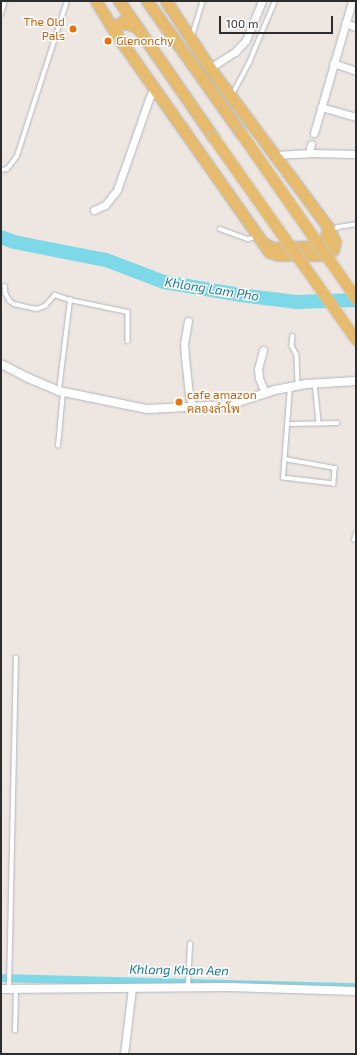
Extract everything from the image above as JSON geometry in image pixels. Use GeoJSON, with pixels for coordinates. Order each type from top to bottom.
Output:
{"type":"FeatureCollection","features":[{"type":"Feature","properties":{"kind":"main road"},"geometry":{"type":"LineString","coordinates":[[96,1],[116,34],[259,238],[272,248],[319,246],[325,241],[329,229],[210,68],[166,1]]}},
{"type":"Feature","properties":{"kind":"main road"},"geometry":{"type":"LineString","coordinates":[[119,1],[356,340]]}},
{"type":"Feature","properties":{"kind":"main road"},"geometry":{"type":"LineString","coordinates":[[147,1],[356,298]]}},
{"type":"Feature","properties":{"kind":"main road"},"geometry":{"type":"LineString","coordinates":[[164,25],[160,15],[162,11],[168,10],[173,13]]}},
{"type":"Feature","properties":{"kind":"main road"},"geometry":{"type":"LineString","coordinates":[[116,34],[116,29],[121,22],[137,27]]}},
{"type":"Feature","properties":{"kind":"street"},"geometry":{"type":"LineString","coordinates":[[210,68],[235,52],[246,40],[262,1]]}},
{"type":"Feature","properties":{"kind":"street"},"geometry":{"type":"LineString","coordinates":[[314,133],[352,1]]}},
{"type":"Feature","properties":{"kind":"street"},"geometry":{"type":"LineString","coordinates":[[345,23],[356,26]]}},
{"type":"Feature","properties":{"kind":"street"},"geometry":{"type":"LineString","coordinates":[[333,63],[356,71]]}},
{"type":"Feature","properties":{"kind":"street"},"geometry":{"type":"LineString","coordinates":[[94,210],[105,205],[118,190],[154,88]]}},
{"type":"Feature","properties":{"kind":"street"},"geometry":{"type":"LineString","coordinates":[[321,107],[356,117]]}},
{"type":"Feature","properties":{"kind":"street"},"geometry":{"type":"LineString","coordinates":[[309,153],[312,144]]}},
{"type":"Feature","properties":{"kind":"street"},"geometry":{"type":"LineString","coordinates":[[275,155],[309,153],[356,154]]}},
{"type":"Feature","properties":{"kind":"street"},"geometry":{"type":"LineString","coordinates":[[188,321],[184,342],[189,394],[193,408]]}},
{"type":"Feature","properties":{"kind":"street"},"geometry":{"type":"LineString","coordinates":[[263,350],[258,369],[259,378],[265,393]]}},
{"type":"Feature","properties":{"kind":"street"},"geometry":{"type":"LineString","coordinates":[[1,364],[26,378],[61,392],[147,409],[229,406],[265,393],[294,386],[356,380]]}},
{"type":"Feature","properties":{"kind":"street"},"geometry":{"type":"LineString","coordinates":[[9,989],[132,988],[189,985],[356,991]]}},
{"type":"Feature","properties":{"kind":"street"},"geometry":{"type":"LineString","coordinates":[[124,1054],[132,988]]}},
{"type":"Feature","properties":{"kind":"lane"},"geometry":{"type":"LineString","coordinates":[[1,14],[5,1]]}},
{"type":"Feature","properties":{"kind":"lane"},"geometry":{"type":"LineString","coordinates":[[1,170],[7,169],[17,156],[68,1]]}},
{"type":"Feature","properties":{"kind":"lane"},"geometry":{"type":"LineString","coordinates":[[191,39],[203,1]]}},
{"type":"Feature","properties":{"kind":"lane"},"geometry":{"type":"LineString","coordinates":[[231,96],[249,63],[275,1]]}},
{"type":"Feature","properties":{"kind":"lane"},"geometry":{"type":"LineString","coordinates":[[329,229],[356,224]]}},
{"type":"Feature","properties":{"kind":"lane"},"geometry":{"type":"LineString","coordinates":[[220,229],[248,239],[259,238]]}},
{"type":"Feature","properties":{"kind":"lane"},"geometry":{"type":"LineString","coordinates":[[5,286],[6,294],[10,301],[20,306],[37,309],[49,303],[55,295],[70,300],[128,312],[128,341]]}},
{"type":"Feature","properties":{"kind":"lane"},"geometry":{"type":"LineString","coordinates":[[58,446],[61,392],[70,300]]}},
{"type":"Feature","properties":{"kind":"lane"},"geometry":{"type":"LineString","coordinates":[[285,459],[335,468],[334,484],[283,478],[285,459],[294,386],[297,355],[292,346],[293,336]]}},
{"type":"Feature","properties":{"kind":"lane"},"geometry":{"type":"LineString","coordinates":[[315,383],[319,423]]}},
{"type":"Feature","properties":{"kind":"lane"},"geometry":{"type":"LineString","coordinates":[[291,424],[337,423]]}},
{"type":"Feature","properties":{"kind":"lane"},"geometry":{"type":"LineString","coordinates":[[354,540],[356,533]]}},
{"type":"Feature","properties":{"kind":"lane"},"geometry":{"type":"LineString","coordinates":[[15,1031],[9,989],[9,962],[16,658]]}},
{"type":"Feature","properties":{"kind":"lane"},"geometry":{"type":"LineString","coordinates":[[189,985],[190,944]]}},
{"type":"Feature","properties":{"kind":"waterway","name":"Khlong Lam Pho"},"geometry":{"type":"LineString","coordinates":[[1,237],[14,242],[106,260],[164,282],[240,295],[297,302],[356,300]]}},
{"type":"Feature","properties":{"kind":"waterway","name":"Khlong Khan Aen"},"geometry":{"type":"LineString","coordinates":[[1,978],[356,987]]}},
{"type":"Feature","properties":{"kind":"place","name":"The Old Pals"},"geometry":{"type":"Point","coordinates":[73,29]}},
{"type":"Feature","properties":{"kind":"place","name":"Glenonchy"},"geometry":{"type":"Point","coordinates":[108,41]}},
{"type":"Feature","properties":{"kind":"place","name":"cafe amazon คลองลำโพ"},"geometry":{"type":"Point","coordinates":[179,402]}}]}
